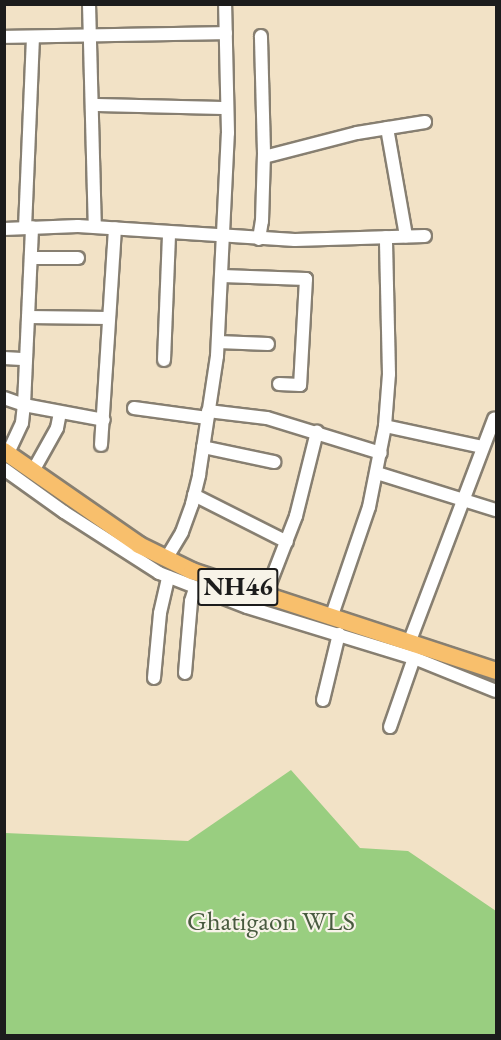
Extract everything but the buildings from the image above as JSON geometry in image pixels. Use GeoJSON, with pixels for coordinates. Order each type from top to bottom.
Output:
{"type":"FeatureCollection","features":[{"type":"Feature","properties":{"kind":"highway","name":"NH46"},"geometry":{"type":"LineString","coordinates":[[6,458],[33,471],[139,545],[166,559],[331,618],[412,650],[496,671]]}},
{"type":"Feature","properties":{"kind":"street"},"geometry":{"type":"LineString","coordinates":[[89,4],[95,227]]}},
{"type":"Feature","properties":{"kind":"street"},"geometry":{"type":"LineString","coordinates":[[166,559],[182,532],[194,495],[218,342],[227,108],[225,4]]}},
{"type":"Feature","properties":{"kind":"street"},"geometry":{"type":"LineString","coordinates":[[4,37],[226,33]]}},
{"type":"Feature","properties":{"kind":"street"},"geometry":{"type":"LineString","coordinates":[[259,239],[262,221],[264,157],[261,36]]}},
{"type":"Feature","properties":{"kind":"street"},"geometry":{"type":"LineString","coordinates":[[33,37],[28,227],[31,258],[24,405],[22,423],[6,458],[64,512],[168,577],[247,608],[339,634],[412,650],[496,691]]}},
{"type":"Feature","properties":{"kind":"street"},"geometry":{"type":"LineString","coordinates":[[93,105],[227,108]]}},
{"type":"Feature","properties":{"kind":"street"},"geometry":{"type":"LineString","coordinates":[[264,157],[387,128],[425,122]]}},
{"type":"Feature","properties":{"kind":"street"},"geometry":{"type":"LineString","coordinates":[[387,128],[406,236]]}},
{"type":"Feature","properties":{"kind":"street"},"geometry":{"type":"LineString","coordinates":[[4,229],[95,227],[259,239],[425,236]]}},
{"type":"Feature","properties":{"kind":"street"},"geometry":{"type":"LineString","coordinates":[[102,445],[115,228]]}},
{"type":"Feature","properties":{"kind":"street"},"geometry":{"type":"LineString","coordinates":[[164,360],[169,233]]}},
{"type":"Feature","properties":{"kind":"street"},"geometry":{"type":"LineString","coordinates":[[331,618],[369,507],[385,426],[389,312],[386,237]]}},
{"type":"Feature","properties":{"kind":"street"},"geometry":{"type":"LineString","coordinates":[[31,258],[78,258]]}},
{"type":"Feature","properties":{"kind":"street"},"geometry":{"type":"LineString","coordinates":[[222,276],[306,279],[300,385],[279,384]]}},
{"type":"Feature","properties":{"kind":"street"},"geometry":{"type":"LineString","coordinates":[[28,316],[109,318]]}},
{"type":"Feature","properties":{"kind":"street"},"geometry":{"type":"LineString","coordinates":[[218,342],[268,344]]}},
{"type":"Feature","properties":{"kind":"street"},"geometry":{"type":"LineString","coordinates":[[4,358],[26,359]]}},
{"type":"Feature","properties":{"kind":"street"},"geometry":{"type":"LineString","coordinates":[[4,398],[24,405],[104,420]]}},
{"type":"Feature","properties":{"kind":"street"},"geometry":{"type":"LineString","coordinates":[[134,408],[267,418],[381,453]]}},
{"type":"Feature","properties":{"kind":"street"},"geometry":{"type":"LineString","coordinates":[[33,471],[57,428],[60,412]]}},
{"type":"Feature","properties":{"kind":"street"},"geometry":{"type":"LineString","coordinates":[[390,727],[412,650],[482,447],[494,419]]}},
{"type":"Feature","properties":{"kind":"street"},"geometry":{"type":"LineString","coordinates":[[385,426],[482,447]]}},
{"type":"Feature","properties":{"kind":"street"},"geometry":{"type":"LineString","coordinates":[[265,596],[296,516],[317,432]]}},
{"type":"Feature","properties":{"kind":"street"},"geometry":{"type":"LineString","coordinates":[[203,447],[274,462]]}},
{"type":"Feature","properties":{"kind":"street"},"geometry":{"type":"LineString","coordinates":[[377,473],[464,498],[496,510]]}},
{"type":"Feature","properties":{"kind":"street"},"geometry":{"type":"LineString","coordinates":[[194,495],[287,542]]}},
{"type":"Feature","properties":{"kind":"street"},"geometry":{"type":"LineString","coordinates":[[154,678],[160,613],[168,577]]}},
{"type":"Feature","properties":{"kind":"street"},"geometry":{"type":"LineString","coordinates":[[185,673],[191,601],[195,589]]}},
{"type":"Feature","properties":{"kind":"street"},"geometry":{"type":"LineString","coordinates":[[323,700],[339,634]]}},
{"type":"Feature","properties":{"kind":"green space","name":"Ghatigaon WLS"},"geometry":{"type":"Polygon","coordinates":[[[291,770],[360,848],[408,851],[496,911],[496,1035],[5,1035],[5,833],[188,841],[291,770]]]}}]}
